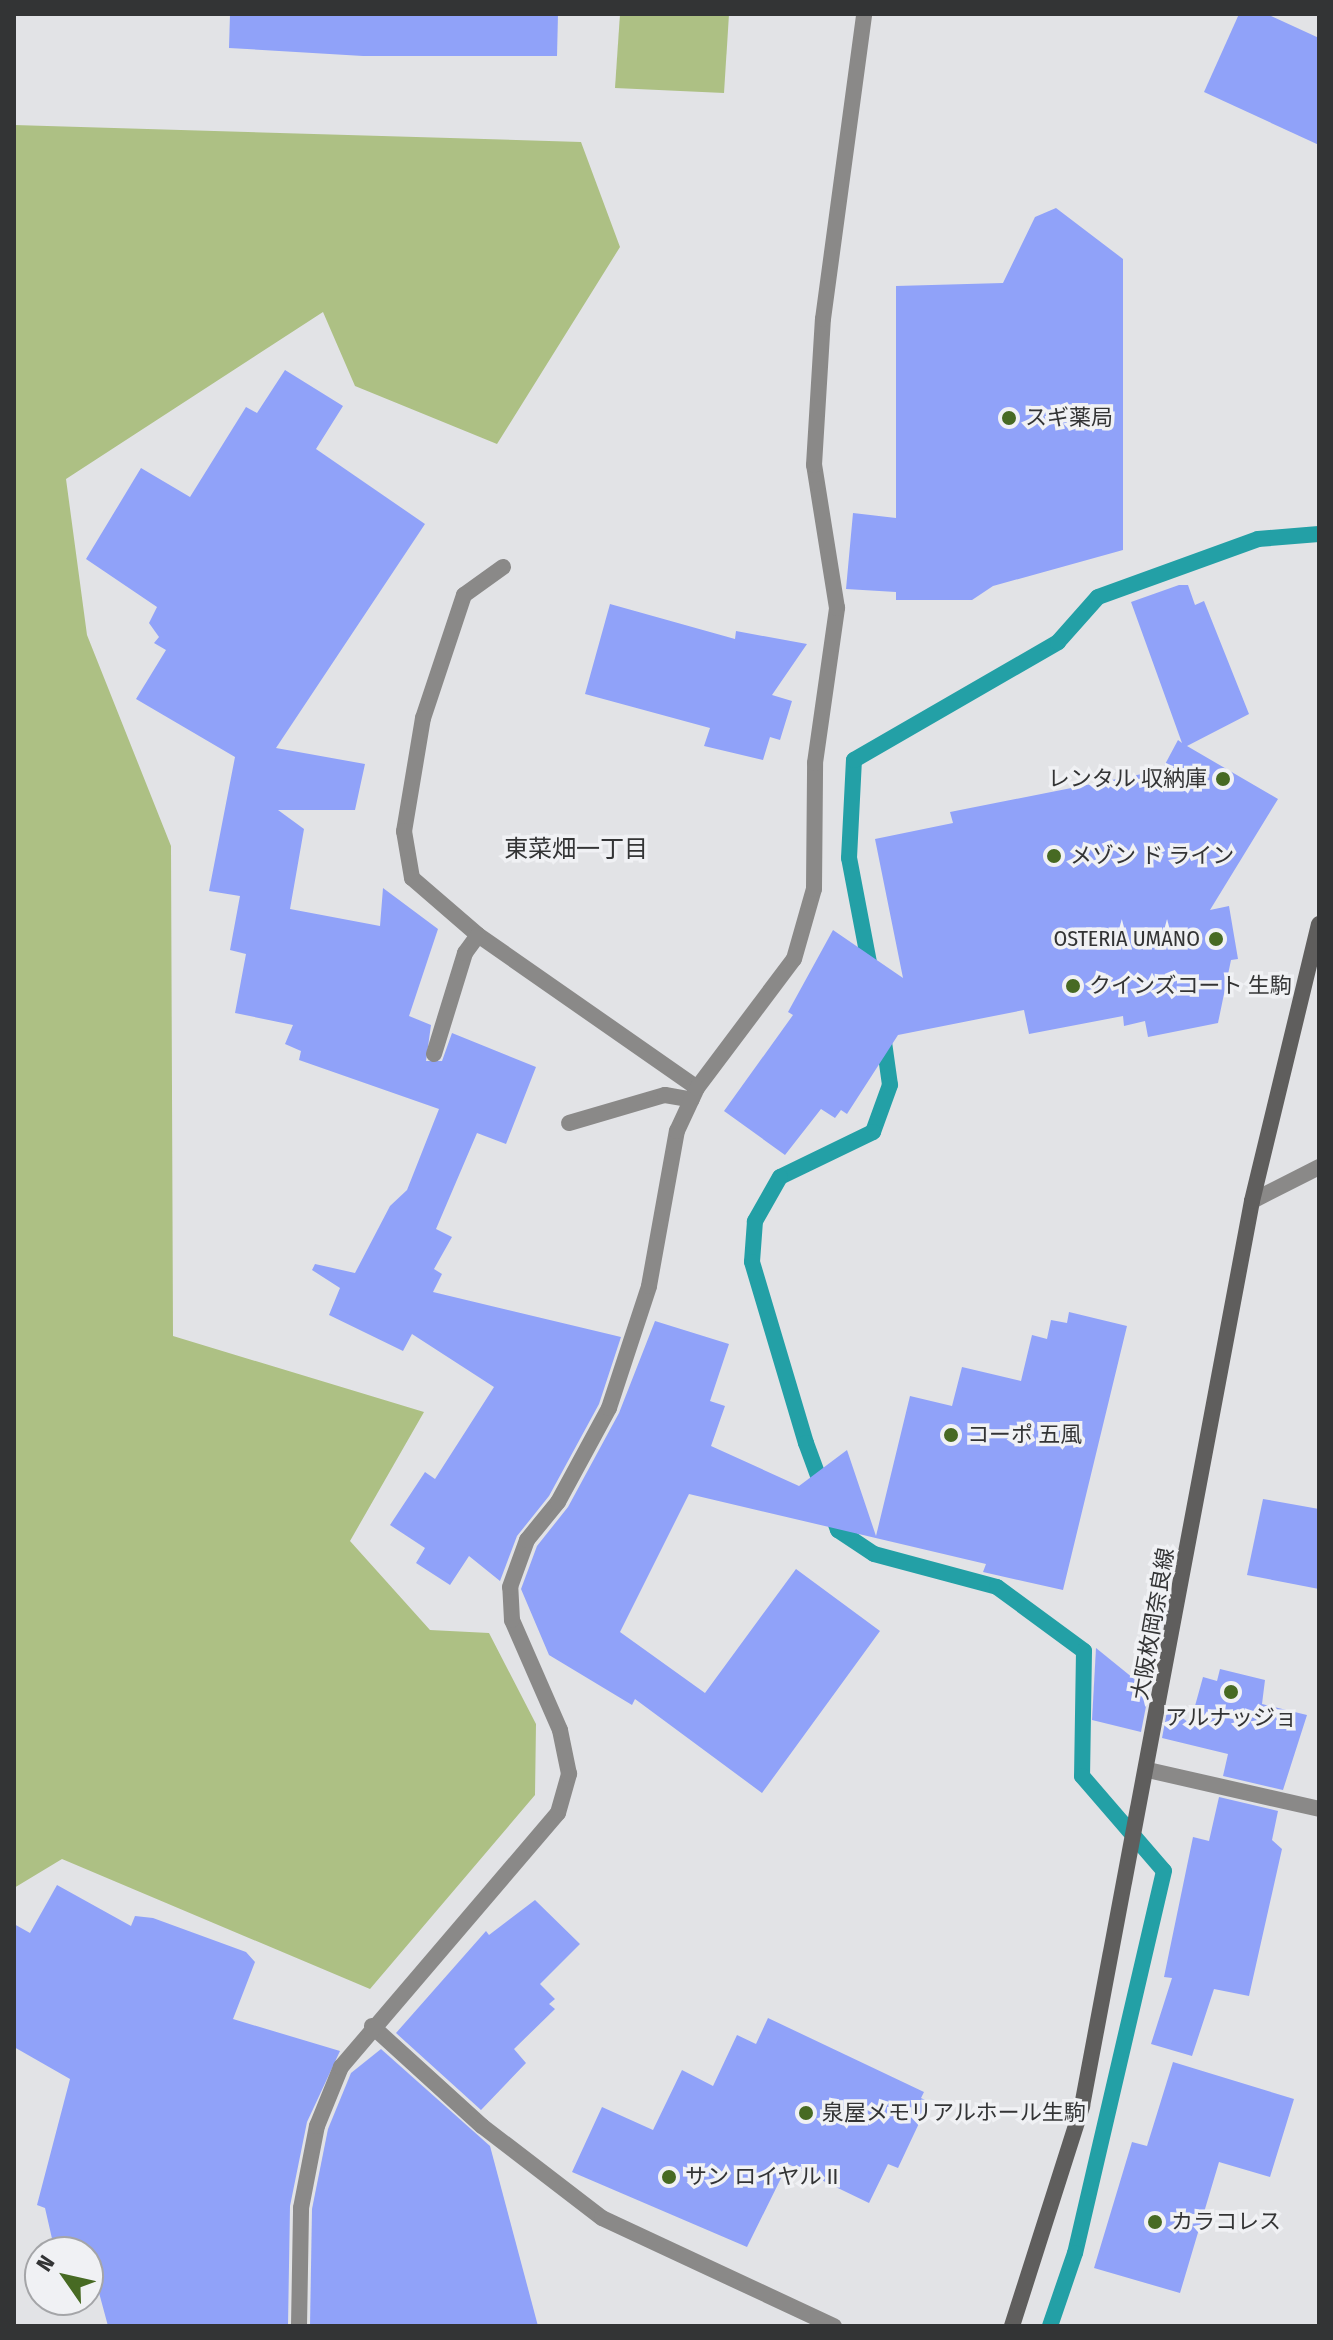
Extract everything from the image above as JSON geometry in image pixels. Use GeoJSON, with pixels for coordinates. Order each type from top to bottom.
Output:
{"type":"FeatureCollection","features":[{"type":"Feature","properties":{"kind":"main road","name":"大阪枚岡奈良線"},"geometry":{"type":"LineString","coordinates":[[1012,2326],[1082,2106],[1148,1770],[1252,1201],[1319,924]]}},
{"type":"Feature","properties":{"kind":"street"},"geometry":{"type":"LineString","coordinates":[[299,2326],[301,2208],[317,2126],[341,2067],[372,2026],[558,1813],[569,1774],[560,1730],[512,1620],[510,1587],[527,1540],[558,1502],[609,1408],[649,1286],[674,1144],[695,1094],[794,959],[814,889],[815,763],[837,608],[814,465],[823,319],[864,14]]}},
{"type":"Feature","properties":{"kind":"street"},"geometry":{"type":"LineString","coordinates":[[503,567],[464,595],[423,718],[404,831],[412,878],[478,935],[695,1094]]}},
{"type":"Feature","properties":{"kind":"street"},"geometry":{"type":"LineString","coordinates":[[434,1054],[465,953],[478,935]]}},
{"type":"Feature","properties":{"kind":"street"},"geometry":{"type":"LineString","coordinates":[[569,1123],[665,1095],[695,1094]]}},
{"type":"Feature","properties":{"kind":"street"},"geometry":{"type":"LineString","coordinates":[[1252,1201],[1319,1167]]}},
{"type":"Feature","properties":{"kind":"street"},"geometry":{"type":"LineString","coordinates":[[1148,1770],[1319,1809]]}},
{"type":"Feature","properties":{"kind":"street"},"geometry":{"type":"LineString","coordinates":[[372,2026],[482,2126],[602,2218],[834,2326]]}},
{"type":"Feature","properties":{"kind":"green space"},"geometry":{"type":"Polygon","coordinates":[[[620,14],[729,14],[724,93],[615,88],[620,14]]]}},
{"type":"Feature","properties":{"kind":"green space"},"geometry":{"type":"Polygon","coordinates":[[[14,125],[581,142],[620,247],[497,444],[355,386],[323,312],[66,479],[87,635],[171,846],[173,1336],[424,1412],[350,1541],[430,1630],[489,1633],[536,1724],[535,1795],[370,1989],[62,1859],[14,1888],[14,125]]]}},
{"type":"Feature","properties":{"kind":"building"},"geometry":{"type":"Polygon","coordinates":[[[230,14],[558,14],[557,56],[363,56],[229,48],[230,14]]]}},
{"type":"Feature","properties":{"kind":"building"},"geometry":{"type":"Polygon","coordinates":[[[1239,14],[1267,14],[1319,38],[1319,145],[1204,92],[1239,14]]]}},
{"type":"Feature","properties":{"kind":"building","name":"スギ薬局"},"geometry":{"type":"Polygon","coordinates":[[[1056,208],[1123,259],[1123,550],[993,586],[972,600],[896,600],[896,592],[846,589],[853,513],[896,518],[896,286],[1003,283],[1035,217],[1056,208]]]}},
{"type":"Feature","properties":{"kind":"building"},"geometry":{"type":"Polygon","coordinates":[[[285,370],[343,406],[316,449],[425,524],[276,748],[365,764],[355,810],[278,810],[304,829],[290,909],[380,926],[383,888],[438,929],[409,1016],[431,1025],[426,1061],[442,1061],[452,1033],[536,1067],[506,1144],[477,1133],[436,1229],[452,1237],[434,1269],[442,1274],[433,1292],[621,1337],[599,1404],[549,1496],[517,1536],[500,1581],[469,1556],[450,1585],[416,1563],[425,1548],[390,1525],[425,1472],[435,1479],[494,1387],[412,1334],[403,1351],[329,1315],[340,1288],[312,1270],[315,1264],[355,1273],[390,1206],[407,1190],[439,1109],[299,1060],[301,1051],[285,1044],[293,1025],[235,1013],[246,954],[230,950],[240,896],[209,891],[235,757],[136,699],[166,650],[154,643],[159,637],[149,623],[157,607],[86,559],[141,468],[190,497],[246,407],[257,413],[285,370]]]}},
{"type":"Feature","properties":{"kind":"building"},"geometry":{"type":"Polygon","coordinates":[[[1179,585],[1188,585],[1195,605],[1204,601],[1249,714],[1187,746],[1278,799],[1210,910],[1229,906],[1238,959],[1231,960],[1218,1023],[1148,1037],[1145,1021],[1124,1026],[1123,1016],[1029,1034],[1024,1010],[898,1035],[847,1114],[841,1110],[835,1118],[821,1109],[785,1155],[724,1111],[793,1015],[788,1012],[833,930],[903,978],[875,839],[953,823],[950,812],[1162,770],[1178,740],[1182,743],[1131,602],[1179,585]]]}},
{"type":"Feature","properties":{"kind":"building"},"geometry":{"type":"Polygon","coordinates":[[[610,604],[735,639],[736,631],[807,644],[772,695],[792,701],[780,740],[770,737],[763,760],[704,746],[710,728],[585,694],[610,604]]]}},
{"type":"Feature","properties":{"kind":"building"},"geometry":{"type":"Polygon","coordinates":[[[1069,1312],[1127,1326],[1063,1590],[983,1572],[986,1564],[689,1494],[620,1632],[705,1693],[796,1569],[880,1631],[762,1793],[635,1699],[632,1705],[549,1655],[521,1589],[537,1546],[568,1507],[619,1413],[655,1321],[729,1344],[710,1401],[725,1406],[711,1446],[799,1486],[847,1450],[876,1536],[910,1396],[952,1406],[962,1367],[1021,1381],[1032,1335],[1047,1339],[1051,1320],[1067,1323],[1069,1312]]]}},
{"type":"Feature","properties":{"kind":"building"},"geometry":{"type":"Polygon","coordinates":[[[1263,1499],[1319,1509],[1319,1589],[1247,1575],[1263,1499]]]}},
{"type":"Feature","properties":{"kind":"building"},"geometry":{"type":"Polygon","coordinates":[[[1096,1648],[1149,1691],[1141,1732],[1092,1720],[1096,1648]]]}},
{"type":"Feature","properties":{"kind":"building","name":"アルナッジョ"},"geometry":{"type":"Polygon","coordinates":[[[1220,1669],[1265,1680],[1262,1704],[1307,1715],[1283,1790],[1223,1776],[1228,1754],[1162,1738],[1168,1706],[1190,1724],[1203,1677],[1217,1681],[1220,1669]]]}},
{"type":"Feature","properties":{"kind":"building"},"geometry":{"type":"Polygon","coordinates":[[[1219,1797],[1278,1811],[1272,1840],[1282,1849],[1249,1996],[1214,1989],[1192,2056],[1151,2044],[1172,1978],[1164,1977],[1193,1837],[1209,1841],[1219,1797]]]}},
{"type":"Feature","properties":{"kind":"building"},"geometry":{"type":"Polygon","coordinates":[[[57,1885],[131,1926],[135,1916],[153,1918],[246,1952],[255,1962],[233,2019],[340,2051],[307,2122],[290,2206],[288,2326],[108,2326],[104,2311],[104,2236],[51,2236],[45,2208],[37,2205],[70,2079],[14,2047],[14,1924],[30,1933],[57,1885]]]}},
{"type":"Feature","properties":{"kind":"building"},"geometry":{"type":"Polygon","coordinates":[[[535,1900],[580,1944],[540,1984],[555,1999],[549,2004],[555,2009],[514,2049],[526,2063],[481,2110],[396,2033],[486,1931],[489,1935],[535,1900]]]}},
{"type":"Feature","properties":{"kind":"building"},"geometry":{"type":"Polygon","coordinates":[[[768,2018],[924,2092],[921,2098],[929,2102],[898,2168],[888,2164],[869,2203],[788,2164],[747,2247],[572,2172],[602,2107],[653,2130],[682,2070],[713,2086],[737,2035],[756,2044],[768,2018]]]}},
{"type":"Feature","properties":{"kind":"building"},"geometry":{"type":"Polygon","coordinates":[[[381,2049],[490,2146],[538,2326],[310,2326],[312,2209],[328,2129],[351,2073],[381,2049]]]}},
{"type":"Feature","properties":{"kind":"building"},"geometry":{"type":"Polygon","coordinates":[[[1173,2062],[1294,2099],[1270,2177],[1219,2162],[1180,2293],[1094,2268],[1132,2142],[1147,2146],[1173,2062]]]}},
{"type":"Feature","properties":{"kind":"waterway"},"geometry":{"type":"LineString","coordinates":[[871,973],[849,858],[854,760],[1058,642],[1098,597],[1258,539],[1319,534]]}},
{"type":"Feature","properties":{"kind":"waterway"},"geometry":{"type":"LineString","coordinates":[[883,1035],[890,1085],[873,1132],[780,1177],[755,1221],[752,1262],[806,1443],[838,1530],[874,1554],[997,1587],[1084,1651],[1082,1776],[1164,1871],[1075,2253],[1050,2326]]}},
{"type":"Feature","properties":{"kind":"place","name":"スギ薬局"},"geometry":{"type":"Point","coordinates":[1009,418]}},
{"type":"Feature","properties":{"kind":"place","name":"レンタル 収納庫"},"geometry":{"type":"Point","coordinates":[1223,779]}},
{"type":"Feature","properties":{"kind":"place","name":"メゾン ド ライン"},"geometry":{"type":"Point","coordinates":[1054,856]}},
{"type":"Feature","properties":{"kind":"place","name":"OSTERIA UMANO"},"geometry":{"type":"Point","coordinates":[1216,939]}},
{"type":"Feature","properties":{"kind":"place","name":"クインズコート 生駒"},"geometry":{"type":"Point","coordinates":[1073,986]}},
{"type":"Feature","properties":{"kind":"place","name":"コーポ 五風"},"geometry":{"type":"Point","coordinates":[951,1435]}},
{"type":"Feature","properties":{"kind":"place","name":"アルナッジョ"},"geometry":{"type":"Point","coordinates":[1231,1692]}},
{"type":"Feature","properties":{"kind":"place","name":"泉屋メモリアルホール生駒"},"geometry":{"type":"Point","coordinates":[806,2113]}},
{"type":"Feature","properties":{"kind":"place","name":"サン ロイヤル II"},"geometry":{"type":"Point","coordinates":[669,2177]}},
{"type":"Feature","properties":{"kind":"place","name":"カラコレス"},"geometry":{"type":"Point","coordinates":[1155,2222]}},
{"type":"Feature","properties":{"kind":"district","name":"東菜畑一丁目"},"geometry":{"type":"Point","coordinates":[576,850]}}]}
